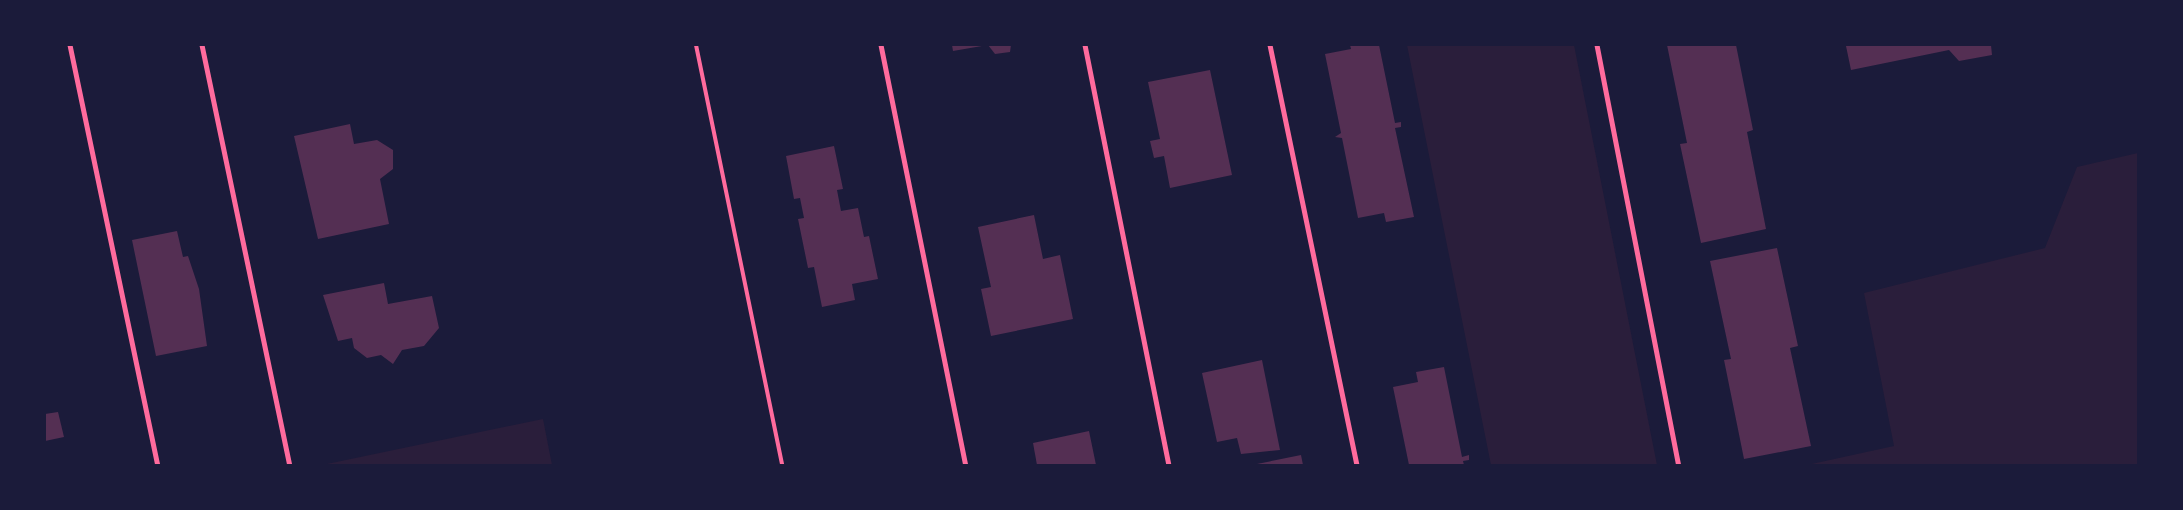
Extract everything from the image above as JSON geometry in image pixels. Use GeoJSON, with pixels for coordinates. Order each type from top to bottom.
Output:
{"type":"FeatureCollection","features":[{"type":"Feature","properties":{"kind":"lane"},"geometry":{"type":"LineString","coordinates":[[70,45],[158,465]]}},
{"type":"Feature","properties":{"kind":"lane"},"geometry":{"type":"LineString","coordinates":[[202,45],[290,465]]}},
{"type":"Feature","properties":{"kind":"lane"},"geometry":{"type":"LineString","coordinates":[[881,45],[966,465]]}},
{"type":"Feature","properties":{"kind":"lane"},"geometry":{"type":"LineString","coordinates":[[1085,45],[1169,465]]}},
{"type":"Feature","properties":{"kind":"lane"},"geometry":{"type":"LineString","coordinates":[[1270,45],[1357,465]]}},
{"type":"Feature","properties":{"kind":"lane"},"geometry":{"type":"LineString","coordinates":[[1597,45],[1679,465]]}},
{"type":"Feature","properties":{"kind":"path"},"geometry":{"type":"LineString","coordinates":[[696,45],[782,465]]}},
{"type":"Feature","properties":{"kind":"shaded area"},"geometry":{"type":"Polygon","coordinates":[[[1407,45],[1574,45],[1657,465],[1491,465],[1407,45]]]}},
{"type":"Feature","properties":{"kind":"shaded area"},"geometry":{"type":"Polygon","coordinates":[[[2138,153],[2138,465],[1807,465],[1894,446],[1864,293],[2045,248],[2077,167],[2138,153]]]}},
{"type":"Feature","properties":{"kind":"shaded area"},"geometry":{"type":"Polygon","coordinates":[[[543,419],[552,465],[322,465],[543,419]]]}},
{"type":"Feature","properties":{"kind":"building"},"geometry":{"type":"Polygon","coordinates":[[[952,45],[982,45],[982,46],[953,51],[952,45]]]}},
{"type":"Feature","properties":{"kind":"building"},"geometry":{"type":"Polygon","coordinates":[[[988,45],[1011,45],[1010,52],[995,54],[988,45]]]}},
{"type":"Feature","properties":{"kind":"building"},"geometry":{"type":"Polygon","coordinates":[[[1350,45],[1379,45],[1395,123],[1401,122],[1401,127],[1395,128],[1414,217],[1386,222],[1384,213],[1358,218],[1342,138],[1335,137],[1341,133],[1325,54],[1351,49],[1350,45]]]}},
{"type":"Feature","properties":{"kind":"building"},"geometry":{"type":"Polygon","coordinates":[[[1667,45],[1736,45],[1753,130],[1747,132],[1766,229],[1701,243],[1680,144],[1687,143],[1667,45]]]}},
{"type":"Feature","properties":{"kind":"building"},"geometry":{"type":"Polygon","coordinates":[[[1991,45],[1992,55],[1959,61],[1949,50],[1851,70],[1846,46],[1991,45]]]}},
{"type":"Feature","properties":{"kind":"building"},"geometry":{"type":"Polygon","coordinates":[[[1210,70],[1232,175],[1170,188],[1164,156],[1154,158],[1150,141],[1160,139],[1148,82],[1210,70]]]}},
{"type":"Feature","properties":{"kind":"building"},"geometry":{"type":"Polygon","coordinates":[[[350,124],[354,144],[377,140],[393,150],[393,169],[380,179],[389,224],[318,239],[294,136],[350,124]]]}},
{"type":"Feature","properties":{"kind":"building"},"geometry":{"type":"Polygon","coordinates":[[[834,146],[843,189],[837,190],[841,211],[858,208],[864,237],[869,236],[878,279],[852,284],[855,300],[822,307],[814,267],[808,268],[798,219],[804,218],[800,198],[794,199],[786,156],[834,146]]]}},
{"type":"Feature","properties":{"kind":"building"},"geometry":{"type":"Polygon","coordinates":[[[1034,215],[1043,259],[1060,255],[1073,319],[991,336],[981,289],[991,287],[978,227],[1034,215]]]}},
{"type":"Feature","properties":{"kind":"building"},"geometry":{"type":"Polygon","coordinates":[[[177,231],[183,257],[188,256],[199,289],[207,346],[156,356],[132,240],[177,231]]]}},
{"type":"Feature","properties":{"kind":"building"},"geometry":{"type":"Polygon","coordinates":[[[1777,248],[1798,346],[1790,348],[1811,446],[1744,459],[1724,360],[1731,359],[1710,261],[1777,248]]]}},
{"type":"Feature","properties":{"kind":"building"},"geometry":{"type":"Polygon","coordinates":[[[384,283],[388,304],[432,296],[439,328],[424,346],[402,350],[393,364],[381,355],[367,358],[354,348],[352,338],[338,341],[323,295],[384,283]]]}},
{"type":"Feature","properties":{"kind":"building"},"geometry":{"type":"Polygon","coordinates":[[[1262,360],[1280,450],[1241,454],[1237,438],[1217,442],[1202,373],[1262,360]]]}},
{"type":"Feature","properties":{"kind":"building"},"geometry":{"type":"Polygon","coordinates":[[[1444,367],[1462,457],[1469,455],[1469,460],[1463,461],[1464,465],[1409,465],[1393,387],[1418,382],[1416,372],[1444,367]]]}},
{"type":"Feature","properties":{"kind":"building"},"geometry":{"type":"Polygon","coordinates":[[[58,412],[64,437],[45,441],[45,414],[58,412]]]}},
{"type":"Feature","properties":{"kind":"building"},"geometry":{"type":"Polygon","coordinates":[[[1089,431],[1096,465],[1037,465],[1033,443],[1089,431]]]}},
{"type":"Feature","properties":{"kind":"building"},"geometry":{"type":"Polygon","coordinates":[[[1301,455],[1303,465],[1257,465],[1257,464],[1301,455]]]}}]}
